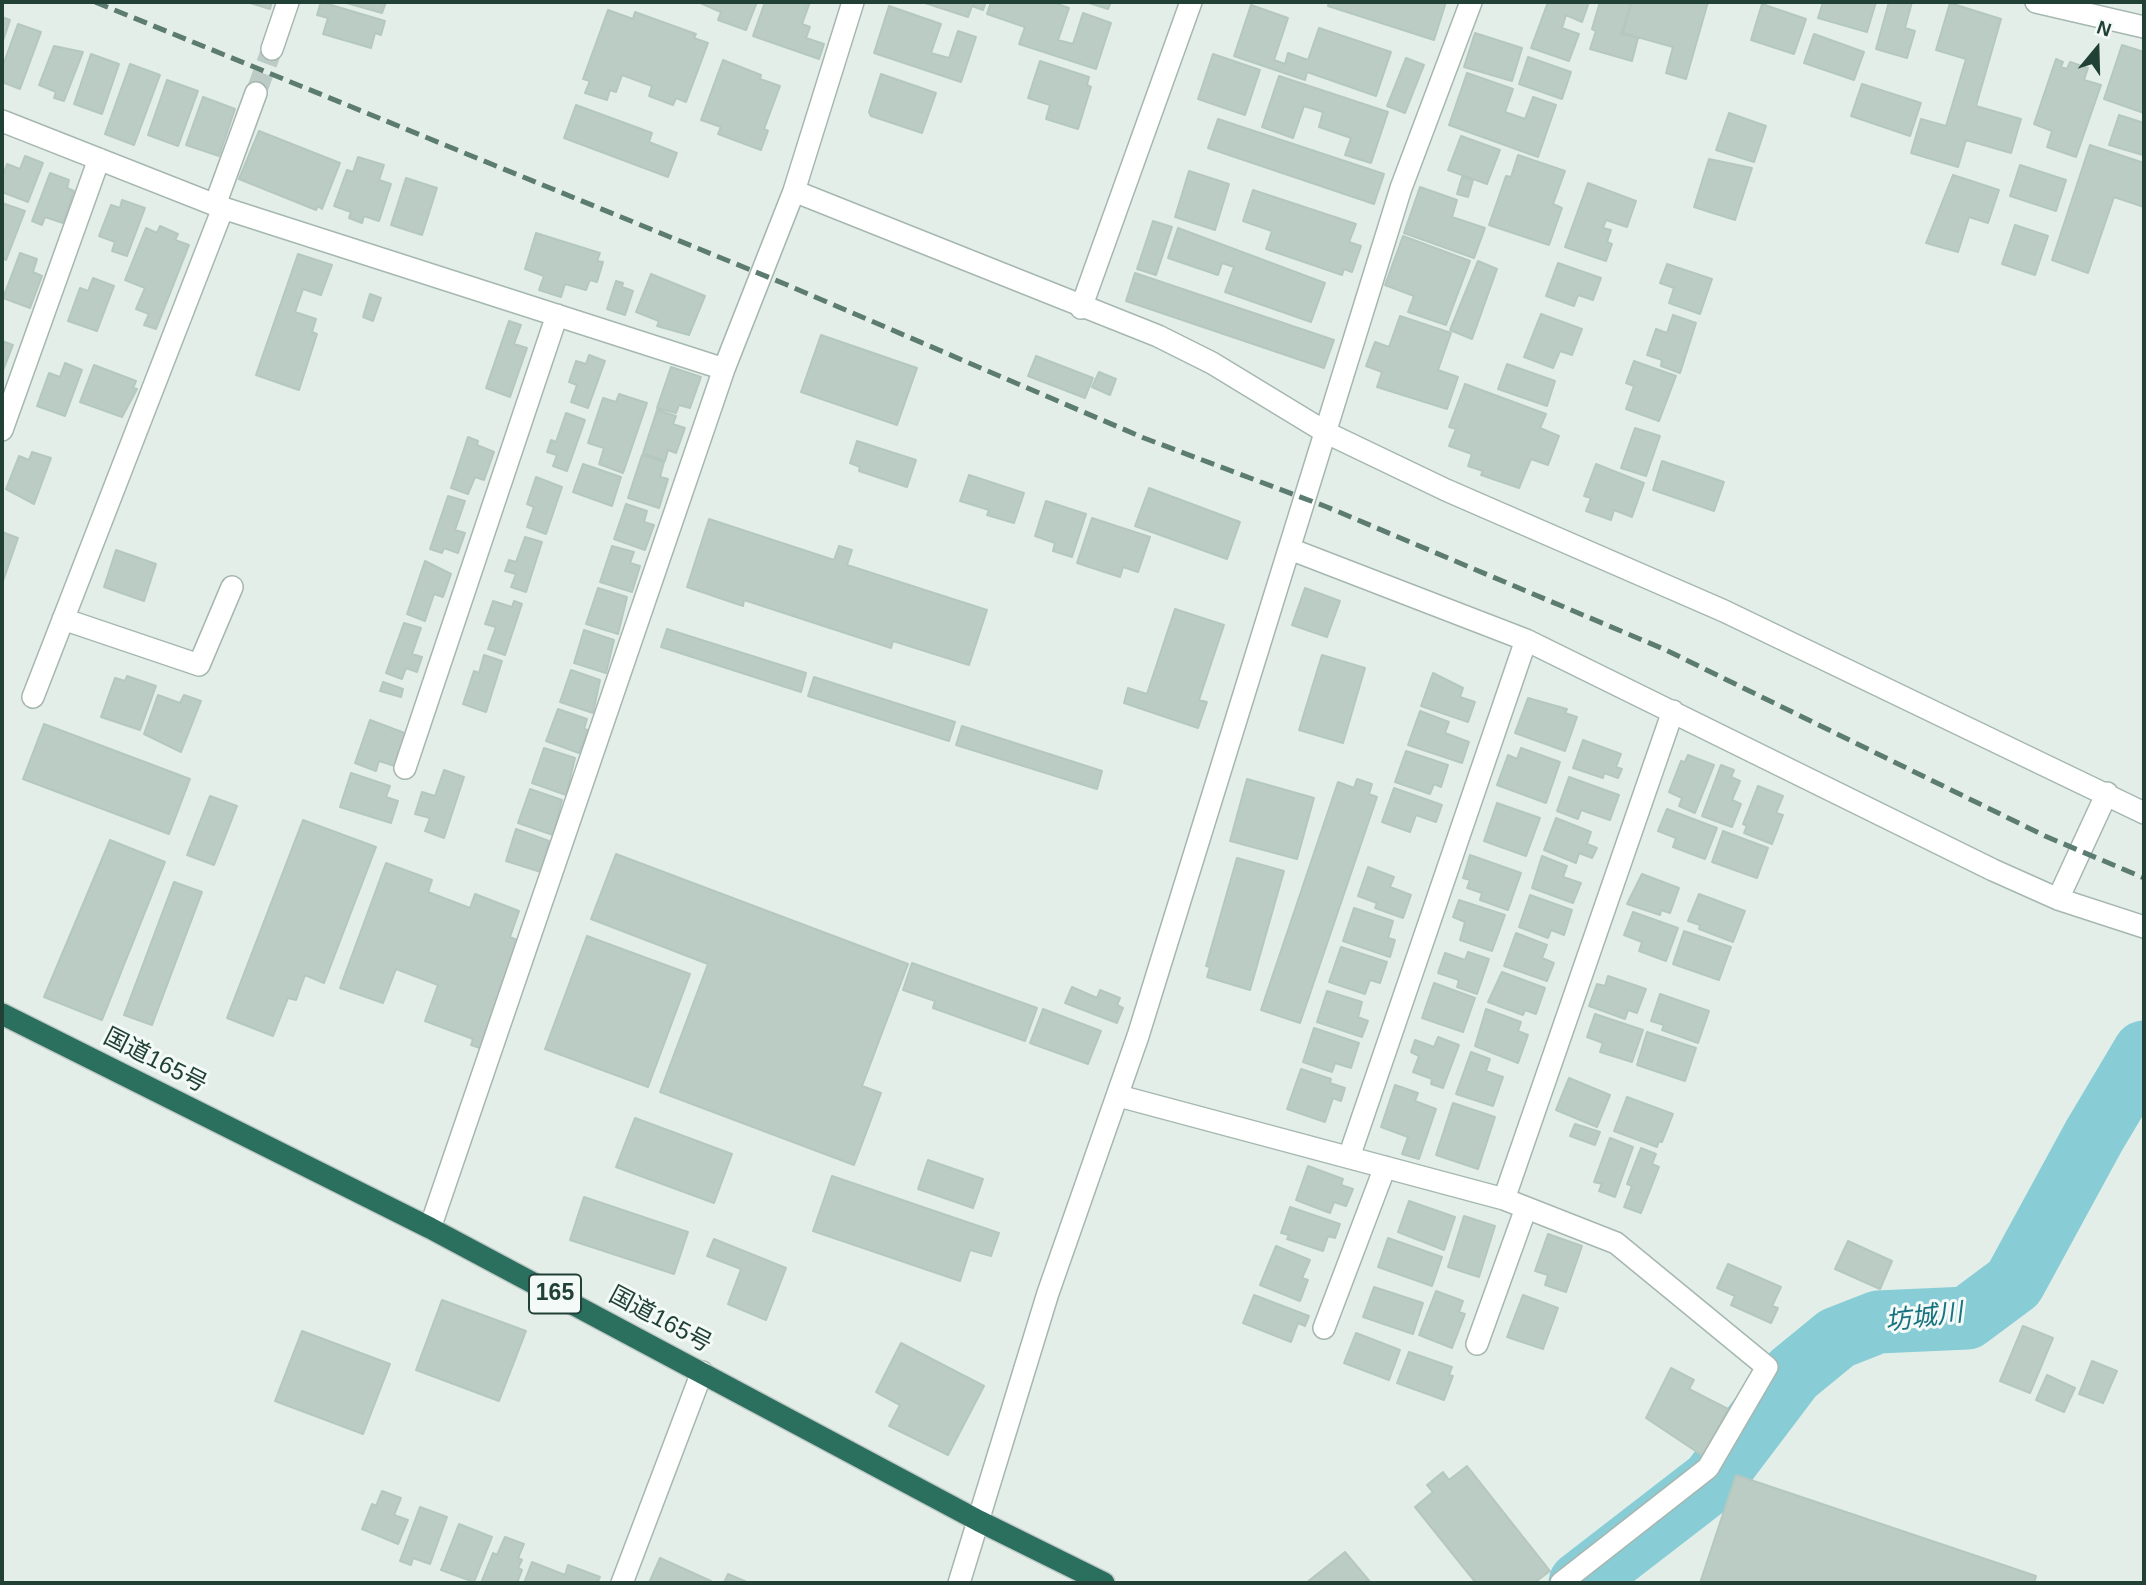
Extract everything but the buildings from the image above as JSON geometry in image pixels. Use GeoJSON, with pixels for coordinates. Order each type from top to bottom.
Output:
{"type":"FeatureCollection","features":[{"type":"Feature","properties":{"kind":"highway","name":"国道165号"},"geometry":{"type":"LineString","coordinates":[[2,1014],[430,1228],[979,1521],[1104,1583]]}},
{"type":"Feature","properties":{"kind":"street"},"geometry":{"type":"LineString","coordinates":[[272,49],[288,2]]}},
{"type":"Feature","properties":{"kind":"street"},"geometry":{"type":"LineString","coordinates":[[430,1228],[724,369],[794,191],[853,2]]}},
{"type":"Feature","properties":{"kind":"street"},"geometry":{"type":"LineString","coordinates":[[1081,308],[1191,2]]}},
{"type":"Feature","properties":{"kind":"street"},"geometry":{"type":"LineString","coordinates":[[959,1583],[1048,1293],[1119,1096],[1401,188],[1471,2]]}},
{"type":"Feature","properties":{"kind":"street"},"geometry":{"type":"LineString","coordinates":[[2036,2],[2144,27]]}},
{"type":"Feature","properties":{"kind":"street"},"geometry":{"type":"LineString","coordinates":[[33,697],[219,207],[256,93]]}},
{"type":"Feature","properties":{"kind":"street"},"geometry":{"type":"LineString","coordinates":[[2,121],[219,207],[724,369]]}},
{"type":"Feature","properties":{"kind":"street"},"geometry":{"type":"LineString","coordinates":[[2,430],[99,159]]}},
{"type":"Feature","properties":{"kind":"street"},"geometry":{"type":"LineString","coordinates":[[794,191],[1081,308],[1158,336],[1212,363],[1326,433],[1446,490],[1724,611],[2144,813]]}},
{"type":"Feature","properties":{"kind":"street"},"geometry":{"type":"LineString","coordinates":[[405,768],[557,315]]}},
{"type":"Feature","properties":{"kind":"street"},"geometry":{"type":"LineString","coordinates":[[1290,549],[1526,640],[1993,870],[2058,899],[2144,927]]}},
{"type":"Feature","properties":{"kind":"street"},"geometry":{"type":"LineString","coordinates":[[63,619],[199,665],[232,587]]}},
{"type":"Feature","properties":{"kind":"street"},"geometry":{"type":"LineString","coordinates":[[1349,1157],[1526,640]]}},
{"type":"Feature","properties":{"kind":"street"},"geometry":{"type":"LineString","coordinates":[[1504,1199],[1673,711]]}},
{"type":"Feature","properties":{"kind":"street"},"geometry":{"type":"LineString","coordinates":[[2058,899],[2107,793]]}},
{"type":"Feature","properties":{"kind":"street"},"geometry":{"type":"LineString","coordinates":[[1119,1096],[1504,1199],[1616,1243],[1768,1367],[1708,1468],[1561,1583]]}},
{"type":"Feature","properties":{"kind":"street"},"geometry":{"type":"LineString","coordinates":[[1324,1328],[1385,1167]]}},
{"type":"Feature","properties":{"kind":"street"},"geometry":{"type":"LineString","coordinates":[[1478,1344],[1526,1208]]}},
{"type":"Feature","properties":{"kind":"street"},"geometry":{"type":"LineString","coordinates":[[622,1583],[702,1372]]}},
{"type":"Feature","properties":{"kind":"waterway","name":"坊城川"},"geometry":{"type":"LineString","coordinates":[[1580,1583],[1712,1481],[1793,1374],[1837,1338],[1878,1322],[1967,1318],[2014,1283],[2094,1136],[2144,1052]]}},
{"type":"Feature","properties":{"kind":"tunnel"},"geometry":{"type":"LineString","coordinates":[[256,93],[272,49]]}},
{"type":"Feature","properties":{"kind":"railway"},"geometry":{"type":"LineString","coordinates":[[95,2],[785,284],[1144,438],[1327,507],[1666,650],[2045,836],[2144,878]]}}]}
